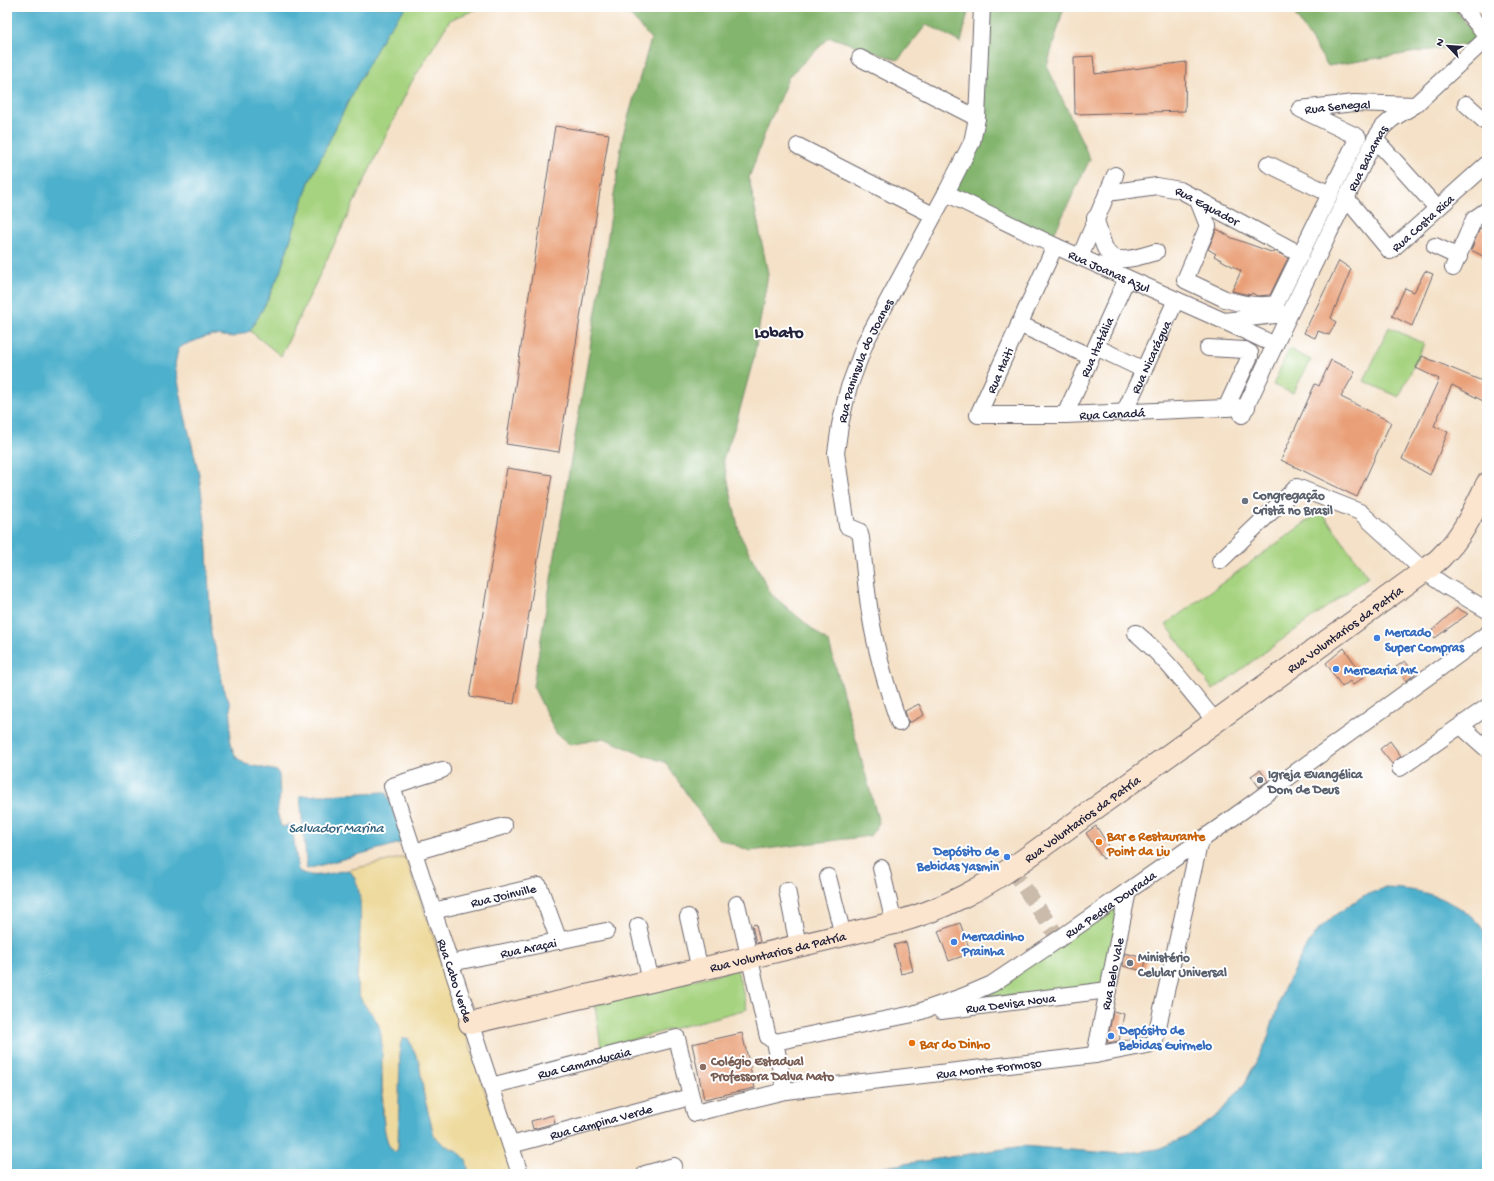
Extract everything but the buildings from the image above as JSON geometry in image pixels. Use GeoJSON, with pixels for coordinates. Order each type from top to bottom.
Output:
{"type":"FeatureCollection","features":[{"type":"Feature","properties":{"kind":"street","name":"Rua Paninsula do Joanes"},"geometry":{"type":"LineString","coordinates":[[899,723],[886,686],[874,634],[861,538],[859,531],[847,526],[836,453],[840,425],[848,390],[866,341],[972,142],[977,118],[982,7]]}},
{"type":"Feature","properties":{"kind":"street"},"geometry":{"type":"LineString","coordinates":[[1463,7],[1487,37]]}},
{"type":"Feature","properties":{"kind":"street","name":"Rua Bahamas"},"geometry":{"type":"LineString","coordinates":[[1244,411],[1375,139],[1383,127],[1392,119],[1415,105],[1487,37]]}},
{"type":"Feature","properties":{"kind":"street"},"geometry":{"type":"LineString","coordinates":[[860,58],[977,118]]}},
{"type":"Feature","properties":{"kind":"street","name":"Rua Senegal"},"geometry":{"type":"LineString","coordinates":[[1358,137],[1300,109],[1354,103],[1415,105]]}},
{"type":"Feature","properties":{"kind":"street"},"geometry":{"type":"LineString","coordinates":[[1466,104],[1487,123]]}},
{"type":"Feature","properties":{"kind":"street","name":"Rua Bahamas"},"geometry":{"type":"LineString","coordinates":[[1197,198],[1208,226],[1207,233],[1185,280],[1232,301],[1256,304],[1276,304],[1358,137]]}},
{"type":"Feature","properties":{"kind":"street"},"geometry":{"type":"LineString","coordinates":[[1375,139],[1437,208]]}},
{"type":"Feature","properties":{"kind":"street"},"geometry":{"type":"LineString","coordinates":[[798,146],[933,215]]}},
{"type":"Feature","properties":{"kind":"street"},"geometry":{"type":"LineString","coordinates":[[1268,164],[1330,194]]}},
{"type":"Feature","properties":{"kind":"street","name":"Rua Costa Rica"},"geometry":{"type":"LineString","coordinates":[[1346,198],[1390,251],[1487,164]]}},
{"type":"Feature","properties":{"kind":"street"},"geometry":{"type":"LineString","coordinates":[[1080,257],[1095,218],[1115,175]]}},
{"type":"Feature","properties":{"kind":"street","name":"Rua Equador"},"geometry":{"type":"LineString","coordinates":[[1107,193],[1157,186],[1180,190],[1300,254]]}},
{"type":"Feature","properties":{"kind":"street","name":"Rua Joanas Azul"},"geometry":{"type":"LineString","coordinates":[[946,193],[1054,246],[1275,345]]}},
{"type":"Feature","properties":{"kind":"street"},"geometry":{"type":"LineString","coordinates":[[1435,246],[1456,263],[1474,219],[1487,210]]}},
{"type":"Feature","properties":{"kind":"street"},"geometry":{"type":"LineString","coordinates":[[1095,218],[1105,250],[1113,258],[1128,259],[1156,252]]}},
{"type":"Feature","properties":{"kind":"street","name":"Rua Haiti"},"geometry":{"type":"LineString","coordinates":[[978,415],[1054,246]]}},
{"type":"Feature","properties":{"kind":"street","name":"Rua Itatália"},"geometry":{"type":"LineString","coordinates":[[1065,415],[1127,278]]}},
{"type":"Feature","properties":{"kind":"street","name":"Rua Nicarágua"},"geometry":{"type":"LineString","coordinates":[[1124,413],[1176,300]]}},
{"type":"Feature","properties":{"kind":"street"},"geometry":{"type":"LineString","coordinates":[[1224,321],[1290,313]]}},
{"type":"Feature","properties":{"kind":"street"},"geometry":{"type":"LineString","coordinates":[[1019,324],[1144,370]]}},
{"type":"Feature","properties":{"kind":"street"},"geometry":{"type":"LineString","coordinates":[[1208,348],[1245,350],[1250,353],[1226,408]]}},
{"type":"Feature","properties":{"kind":"street","name":"Rua Canadá"},"geometry":{"type":"LineString","coordinates":[[978,415],[1065,415],[1226,408],[1244,411]]}},
{"type":"Feature","properties":{"kind":"street","name":"Rua Voluntarios da Patría"},"geometry":{"type":"LineString","coordinates":[[470,1023],[700,970],[798,945],[894,923],[941,908],[984,886],[1025,859],[1424,572],[1444,555],[1455,541],[1477,505],[1487,484]]}},
{"type":"Feature","properties":{"kind":"street"},"geometry":{"type":"LineString","coordinates":[[1220,561],[1297,487],[1360,512],[1424,572],[1487,610]]}},
{"type":"Feature","properties":{"kind":"street"},"geometry":{"type":"LineString","coordinates":[[1136,633],[1154,650],[1215,721]]}},
{"type":"Feature","properties":{"kind":"street","name":"Rua Pedra Dourada"},"geometry":{"type":"LineString","coordinates":[[775,1042],[913,1014],[964,996],[992,984],[1128,891],[1487,634]]}},
{"type":"Feature","properties":{"kind":"street"},"geometry":{"type":"LineString","coordinates":[[1400,768],[1487,707]]}},
{"type":"Feature","properties":{"kind":"street"},"geometry":{"type":"LineString","coordinates":[[1461,726],[1487,749]]}},
{"type":"Feature","properties":{"kind":"street","name":"Rua Cabo Verde"},"geometry":{"type":"LineString","coordinates":[[442,770],[392,786],[520,1174]]}},
{"type":"Feature","properties":{"kind":"street"},"geometry":{"type":"LineString","coordinates":[[414,852],[504,826]]}},
{"type":"Feature","properties":{"kind":"street","name":"Rua Monte Formoso"},"geometry":{"type":"LineString","coordinates":[[678,1038],[695,1114],[785,1091],[1095,1055],[1154,1042],[1200,840]]}},
{"type":"Feature","properties":{"kind":"street"},"geometry":{"type":"LineString","coordinates":[[881,868],[894,923]]}},
{"type":"Feature","properties":{"kind":"street"},"geometry":{"type":"LineString","coordinates":[[828,877],[843,935]]}},
{"type":"Feature","properties":{"kind":"street","name":"Rua Joinville"},"geometry":{"type":"LineString","coordinates":[[433,911],[539,886],[559,941]]}},
{"type":"Feature","properties":{"kind":"street"},"geometry":{"type":"LineString","coordinates":[[786,890],[798,945]]}},
{"type":"Feature","properties":{"kind":"street","name":"Rua Belo Vale"},"geometry":{"type":"LineString","coordinates":[[1095,1055],[1128,891]]}},
{"type":"Feature","properties":{"kind":"street"},"geometry":{"type":"LineString","coordinates":[[736,904],[768,1037],[775,1042],[785,1091]]}},
{"type":"Feature","properties":{"kind":"street"},"geometry":{"type":"LineString","coordinates":[[688,917],[700,970]]}},
{"type":"Feature","properties":{"kind":"street"},"geometry":{"type":"LineString","coordinates":[[638,926],[651,981]]}},
{"type":"Feature","properties":{"kind":"street","name":"Rua Araçai"},"geometry":{"type":"LineString","coordinates":[[451,964],[606,931]]}},
{"type":"Feature","properties":{"kind":"street","name":"Rua Devisa Nova"},"geometry":{"type":"LineString","coordinates":[[913,1014],[1108,990]]}},
{"type":"Feature","properties":{"kind":"street","name":"Rua Camanducaia"},"geometry":{"type":"LineString","coordinates":[[491,1086],[678,1038]]}},
{"type":"Feature","properties":{"kind":"street","name":"Rua Campina Verde"},"geometry":{"type":"LineString","coordinates":[[511,1145],[690,1097]]}},
{"type":"Feature","properties":{"kind":"street"},"geometry":{"type":"LineString","coordinates":[[645,1174],[674,1166]]}},
{"type":"Feature","properties":{"kind":"green space"},"geometry":{"type":"Polygon","coordinates":[[[406,7],[482,7],[450,20],[410,85],[281,356],[250,331],[266,303],[280,272],[309,182],[351,96],[386,32],[406,7]]]}},
{"type":"Feature","properties":{"kind":"green space"},"geometry":{"type":"Polygon","coordinates":[[[623,7],[969,7],[961,43],[927,24],[898,60],[830,37],[789,76],[765,133],[749,178],[768,274],[754,357],[736,424],[723,459],[740,535],[771,594],[829,643],[879,823],[870,836],[750,851],[717,838],[665,762],[640,754],[604,738],[570,745],[556,733],[533,686],[601,282],[623,135],[651,39],[623,7]]]}},
{"type":"Feature","properties":{"kind":"green space"},"geometry":{"type":"Polygon","coordinates":[[[984,7],[1064,7],[1047,66],[1090,159],[1052,238],[949,189],[978,135],[984,7]]]}},
{"type":"Feature","properties":{"kind":"green space"},"geometry":{"type":"Polygon","coordinates":[[[1290,7],[1454,7],[1480,42],[1328,66],[1290,7]]]}},
{"type":"Feature","properties":{"kind":"green space"},"geometry":{"type":"Polygon","coordinates":[[[1389,327],[1424,344],[1399,397],[1364,381],[1389,327]]]}},
{"type":"Feature","properties":{"kind":"green space"},"geometry":{"type":"Polygon","coordinates":[[[1289,349],[1311,360],[1293,393],[1273,385],[1289,349]]]}},
{"type":"Feature","properties":{"kind":"green space"},"geometry":{"type":"Polygon","coordinates":[[[1321,511],[1368,577],[1213,690],[1166,624],[1321,511]]]}},
{"type":"Feature","properties":{"kind":"green space"},"geometry":{"type":"Polygon","coordinates":[[[1122,903],[1105,987],[973,1003],[971,996],[1122,903]]]}},
{"type":"Feature","properties":{"kind":"green space"},"geometry":{"type":"Polygon","coordinates":[[[737,969],[747,1009],[601,1048],[595,1005],[737,969]]]}},
{"type":"Feature","properties":{"kind":"sand"},"geometry":{"type":"Polygon","coordinates":[[[405,857],[513,1174],[467,1174],[468,1168],[457,1151],[444,1145],[434,1136],[424,1096],[419,1062],[408,1039],[398,1148],[396,1152],[389,1147],[384,1130],[381,1044],[366,1009],[360,1000],[357,984],[360,939],[352,873],[348,870],[405,857]]]}},
{"type":"Feature","properties":{"kind":"water"},"geometry":{"type":"Polygon","coordinates":[[[7,7],[406,7],[386,32],[351,96],[309,182],[280,272],[266,303],[250,331],[233,337],[213,335],[184,345],[178,349],[175,365],[185,416],[199,474],[206,530],[211,634],[218,657],[223,686],[230,704],[230,737],[232,748],[236,757],[245,764],[277,771],[279,775],[280,796],[277,812],[281,826],[283,827],[290,824],[292,826],[298,870],[309,875],[315,875],[348,870],[355,878],[359,891],[360,906],[357,984],[360,997],[376,1020],[381,1032],[383,1120],[387,1141],[391,1148],[396,1152],[398,1148],[400,1046],[402,1039],[408,1038],[419,1062],[424,1096],[434,1135],[444,1145],[457,1151],[466,1159],[468,1168],[467,1174],[7,1174],[7,7]]]}},
{"type":"Feature","properties":{"kind":"water","name":"Salvador Marina"},"geometry":{"type":"Polygon","coordinates":[[[386,792],[404,842],[307,869],[300,796],[386,792]]]}},
{"type":"Feature","properties":{"kind":"water"},"geometry":{"type":"Polygon","coordinates":[[[1384,888],[1423,892],[1440,898],[1459,908],[1471,917],[1478,923],[1487,936],[1487,1174],[850,1174],[877,1168],[1023,1146],[1121,1154],[1158,1149],[1186,1137],[1218,1115],[1245,1083],[1266,1043],[1283,991],[1303,952],[1320,928],[1335,915],[1363,896],[1384,888]]]}},
{"type":"Feature","properties":{"kind":"tunnel"},"geometry":{"type":"LineString","coordinates":[[1011,868],[1059,939]]}},
{"type":"Feature","properties":{"kind":"place","name":"Congregação Cristã no Brasil"},"geometry":{"type":"Point","coordinates":[1245,501]}},
{"type":"Feature","properties":{"kind":"place","name":"Mercado Super Compras"},"geometry":{"type":"Point","coordinates":[1377,638]}},
{"type":"Feature","properties":{"kind":"place","name":"Mercearia MK"},"geometry":{"type":"Point","coordinates":[1336,669]}},
{"type":"Feature","properties":{"kind":"place","name":"Igreja Evangélica Dom de Deus"},"geometry":{"type":"Point","coordinates":[1260,780]}},
{"type":"Feature","properties":{"kind":"place","name":"Bar e Restaurante Point da Liu"},"geometry":{"type":"Point","coordinates":[1099,842]}},
{"type":"Feature","properties":{"kind":"place","name":"Depósito de Bebidas Yasmin"},"geometry":{"type":"Point","coordinates":[1007,857]}},
{"type":"Feature","properties":{"kind":"place","name":"Mercadinho Prainha"},"geometry":{"type":"Point","coordinates":[954,942]}},
{"type":"Feature","properties":{"kind":"place","name":"Ministério Celular Universal"},"geometry":{"type":"Point","coordinates":[1130,963]}},
{"type":"Feature","properties":{"kind":"place","name":"Depósito de Bebidas Guirmelo"},"geometry":{"type":"Point","coordinates":[1111,1036]}},
{"type":"Feature","properties":{"kind":"place","name":"Bar do Dinho"},"geometry":{"type":"Point","coordinates":[912,1043]}},
{"type":"Feature","properties":{"kind":"place","name":"Colégio Estadual Professora Dalva Mato"},"geometry":{"type":"Point","coordinates":[703,1067]}},
{"type":"Feature","properties":{"kind":"district","name":"Lobato"},"geometry":{"type":"Point","coordinates":[779,331]}}]}
